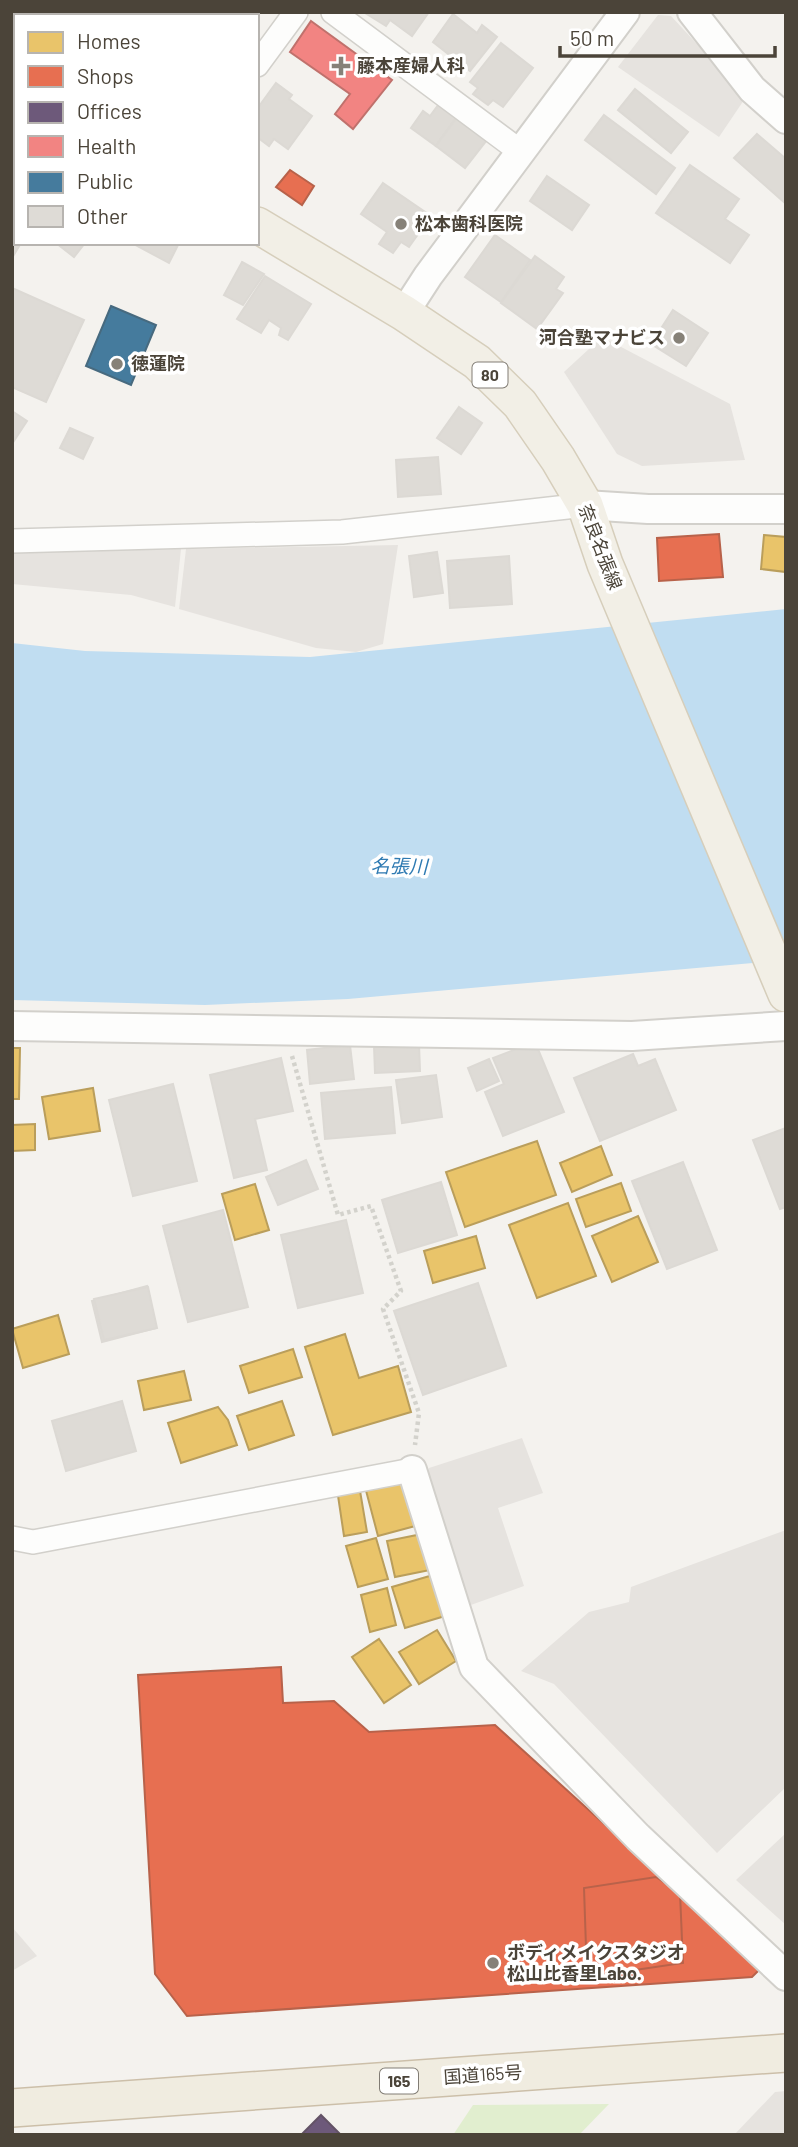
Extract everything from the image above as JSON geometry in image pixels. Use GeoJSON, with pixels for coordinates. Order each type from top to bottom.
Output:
{"type":"FeatureCollection","features":[{"type":"Feature","properties":{"kind":"highway","name":"国道165号"},"geometry":{"type":"LineString","coordinates":[[12,2108],[786,2053]]}},
{"type":"Feature","properties":{"kind":"main road","name":"奈良名張線"},"geometry":{"type":"LineString","coordinates":[[259,226],[404,313],[477,362],[520,404],[585,505],[625,612],[786,994]]}},
{"type":"Feature","properties":{"kind":"street"},"geometry":{"type":"LineString","coordinates":[[259,62],[296,12]]}},
{"type":"Feature","properties":{"kind":"street"},"geometry":{"type":"LineString","coordinates":[[333,12],[521,152]]}},
{"type":"Feature","properties":{"kind":"street"},"geometry":{"type":"LineString","coordinates":[[404,313],[625,12]]}},
{"type":"Feature","properties":{"kind":"street"},"geometry":{"type":"LineString","coordinates":[[692,12],[752,89],[786,119]]}},
{"type":"Feature","properties":{"kind":"street"},"geometry":{"type":"LineString","coordinates":[[12,541],[342,532],[585,505],[648,509],[786,509]]}},
{"type":"Feature","properties":{"kind":"street"},"geometry":{"type":"LineString","coordinates":[[12,1026],[632,1036],[786,1026]]}},
{"type":"Feature","properties":{"kind":"street"},"geometry":{"type":"LineString","coordinates":[[12,1538],[33,1542],[412,1469],[474,1667],[638,1837],[786,1976]]}},
{"type":"Feature","properties":{"kind":"path"},"geometry":{"type":"LineString","coordinates":[[285,1032],[338,1215],[371,1206],[401,1291],[383,1310],[419,1413],[412,1469]]}},
{"type":"Feature","properties":{"kind":"green space"},"geometry":{"type":"Polygon","coordinates":[[[609,2104],[579,2135],[453,2135],[473,2105],[609,2104]]]}},
{"type":"Feature","properties":{"kind":"shaded area"},"geometry":{"type":"Polygon","coordinates":[[[658,15],[671,16],[746,97],[719,137],[618,67],[658,15]]]}},
{"type":"Feature","properties":{"kind":"shaded area"},"geometry":{"type":"Polygon","coordinates":[[[602,337],[730,404],[745,460],[642,466],[617,454],[564,372],[602,337]]]}},
{"type":"Feature","properties":{"kind":"shaded area"},"geometry":{"type":"Polygon","coordinates":[[[398,545],[383,644],[356,652],[316,648],[179,609],[186,549],[398,545]]]}},
{"type":"Feature","properties":{"kind":"shaded area"},"geometry":{"type":"Polygon","coordinates":[[[181,549],[175,607],[131,595],[12,584],[12,552],[181,549]]]}},
{"type":"Feature","properties":{"kind":"shaded area"},"geometry":{"type":"Polygon","coordinates":[[[522,1438],[543,1493],[498,1508],[524,1586],[468,1606],[425,1478],[429,1468],[522,1438]]]}},
{"type":"Feature","properties":{"kind":"shaded area"},"geometry":{"type":"Polygon","coordinates":[[[786,1530],[786,1787],[717,1853],[554,1684],[521,1671],[589,1612],[629,1602],[631,1587],[786,1530]]]}},
{"type":"Feature","properties":{"kind":"shaded area"},"geometry":{"type":"Polygon","coordinates":[[[786,1833],[786,1925],[736,1880],[786,1833]]]}},
{"type":"Feature","properties":{"kind":"shaded area"},"geometry":{"type":"Polygon","coordinates":[[[12,1927],[37,1956],[12,1971],[12,1927]]]}},
{"type":"Feature","properties":{"kind":"shaded area"},"geometry":{"type":"Polygon","coordinates":[[[786,2091],[786,2135],[734,2135],[775,2092],[786,2091]]]}},
{"type":"Feature","properties":{"kind":"water","name":"名張川"},"geometry":{"type":"Polygon","coordinates":[[[786,609],[786,960],[348,999],[205,1005],[12,1000],[12,643],[85,651],[310,657],[786,609]]]}},
{"type":"Feature","properties":{"kind":"building: Homes"},"geometry":{"type":"Polygon","coordinates":[[[764,535],[786,537],[786,572],[761,569],[764,535]]]}},
{"type":"Feature","properties":{"kind":"building: Homes"},"geometry":{"type":"Polygon","coordinates":[[[12,1048],[20,1048],[19,1099],[12,1099],[12,1048]]]}},
{"type":"Feature","properties":{"kind":"building: Homes"},"geometry":{"type":"Polygon","coordinates":[[[93,1088],[100,1131],[49,1139],[42,1097],[93,1088]]]}},
{"type":"Feature","properties":{"kind":"building: Homes"},"geometry":{"type":"Polygon","coordinates":[[[35,1124],[35,1150],[12,1151],[12,1125],[35,1124]]]}},
{"type":"Feature","properties":{"kind":"building: Homes"},"geometry":{"type":"Polygon","coordinates":[[[537,1141],[556,1195],[465,1227],[446,1172],[537,1141]]]}},
{"type":"Feature","properties":{"kind":"building: Homes"},"geometry":{"type":"Polygon","coordinates":[[[601,1146],[612,1175],[572,1192],[560,1163],[601,1146]]]}},
{"type":"Feature","properties":{"kind":"building: Homes"},"geometry":{"type":"Polygon","coordinates":[[[621,1183],[631,1211],[586,1227],[576,1199],[621,1183]]]}},
{"type":"Feature","properties":{"kind":"building: Homes"},"geometry":{"type":"Polygon","coordinates":[[[255,1184],[269,1230],[235,1240],[222,1194],[255,1184]]]}},
{"type":"Feature","properties":{"kind":"building: Homes"},"geometry":{"type":"Polygon","coordinates":[[[568,1203],[596,1276],[537,1298],[509,1225],[568,1203]]]}},
{"type":"Feature","properties":{"kind":"building: Homes"},"geometry":{"type":"Polygon","coordinates":[[[638,1216],[658,1262],[612,1282],[592,1236],[638,1216]]]}},
{"type":"Feature","properties":{"kind":"building: Homes"},"geometry":{"type":"Polygon","coordinates":[[[476,1236],[485,1268],[433,1283],[424,1251],[476,1236]]]}},
{"type":"Feature","properties":{"kind":"building: Homes"},"geometry":{"type":"Polygon","coordinates":[[[58,1315],[69,1354],[23,1368],[12,1329],[58,1315]]]}},
{"type":"Feature","properties":{"kind":"building: Homes"},"geometry":{"type":"Polygon","coordinates":[[[345,1334],[359,1378],[398,1366],[411,1412],[333,1435],[305,1347],[345,1334]]]}},
{"type":"Feature","properties":{"kind":"building: Homes"},"geometry":{"type":"Polygon","coordinates":[[[293,1349],[302,1377],[249,1393],[240,1366],[293,1349]]]}},
{"type":"Feature","properties":{"kind":"building: Homes"},"geometry":{"type":"Polygon","coordinates":[[[184,1371],[191,1400],[144,1410],[138,1381],[184,1371]]]}},
{"type":"Feature","properties":{"kind":"building: Homes"},"geometry":{"type":"Polygon","coordinates":[[[282,1401],[294,1435],[249,1450],[237,1416],[282,1401]]]}},
{"type":"Feature","properties":{"kind":"building: Homes"},"geometry":{"type":"Polygon","coordinates":[[[218,1407],[228,1420],[237,1445],[181,1463],[168,1423],[218,1407]]]}},
{"type":"Feature","properties":{"kind":"building: Homes"},"geometry":{"type":"Polygon","coordinates":[[[406,1472],[419,1525],[378,1536],[364,1483],[406,1472]]]}},
{"type":"Feature","properties":{"kind":"building: Homes"},"geometry":{"type":"Polygon","coordinates":[[[359,1485],[367,1532],[344,1536],[337,1489],[359,1485]]]}},
{"type":"Feature","properties":{"kind":"building: Homes"},"geometry":{"type":"Polygon","coordinates":[[[422,1534],[430,1570],[395,1577],[387,1541],[422,1534]]]}},
{"type":"Feature","properties":{"kind":"building: Homes"},"geometry":{"type":"Polygon","coordinates":[[[376,1538],[388,1579],[358,1587],[346,1546],[376,1538]]]}},
{"type":"Feature","properties":{"kind":"building: Homes"},"geometry":{"type":"Polygon","coordinates":[[[433,1575],[445,1616],[405,1628],[392,1587],[433,1575]]]}},
{"type":"Feature","properties":{"kind":"building: Homes"},"geometry":{"type":"Polygon","coordinates":[[[387,1588],[396,1625],[370,1632],[361,1595],[387,1588]]]}},
{"type":"Feature","properties":{"kind":"building: Homes"},"geometry":{"type":"Polygon","coordinates":[[[437,1630],[456,1661],[419,1684],[399,1652],[437,1630]]]}},
{"type":"Feature","properties":{"kind":"building: Homes"},"geometry":{"type":"Polygon","coordinates":[[[379,1639],[411,1685],[384,1703],[352,1657],[379,1639]]]}},
{"type":"Feature","properties":{"kind":"building: Shops"},"geometry":{"type":"Polygon","coordinates":[[[290,170],[314,186],[302,205],[276,187],[290,170]]]}},
{"type":"Feature","properties":{"kind":"building: Shops"},"geometry":{"type":"Polygon","coordinates":[[[719,534],[723,577],[659,581],[657,538],[719,534]]]}},
{"type":"Feature","properties":{"kind":"building: Shops"},"geometry":{"type":"Polygon","coordinates":[[[281,1667],[283,1703],[334,1701],[369,1732],[495,1725],[762,1967],[752,1977],[187,2016],[155,1974],[138,1675],[281,1667]]]}},
{"type":"Feature","properties":{"kind":"building: Shops"},"geometry":{"type":"Polygon","coordinates":[[[656,1877],[680,1893],[683,1963],[587,1977],[584,1888],[656,1877]]]}},
{"type":"Feature","properties":{"kind":"building: Offices"},"geometry":{"type":"Polygon","coordinates":[[[321,2115],[341,2135],[301,2135],[321,2115]]]}},
{"type":"Feature","properties":{"kind":"building: Health","name":"藤本産婦人科"},"geometry":{"type":"Polygon","coordinates":[[[311,21],[392,80],[353,129],[335,114],[350,94],[290,52],[311,21]]]}},
{"type":"Feature","properties":{"kind":"building: Public"},"geometry":{"type":"Polygon","coordinates":[[[111,306],[156,325],[131,385],[86,366],[111,306]]]}},
{"type":"Feature","properties":{"kind":"building: Other"},"geometry":{"type":"Polygon","coordinates":[[[179,12],[182,14],[144,14],[179,12]]]}},
{"type":"Feature","properties":{"kind":"building: Other"},"geometry":{"type":"Polygon","coordinates":[[[429,12],[412,36],[390,20],[386,26],[365,13],[429,12]]]}},
{"type":"Feature","properties":{"kind":"building: Other"},"geometry":{"type":"Polygon","coordinates":[[[453,14],[477,33],[482,25],[497,37],[470,71],[433,42],[453,14]]]}},
{"type":"Feature","properties":{"kind":"building: Other"},"geometry":{"type":"Polygon","coordinates":[[[501,43],[533,68],[503,107],[493,100],[488,105],[473,94],[478,88],[470,82],[501,43]]]}},
{"type":"Feature","properties":{"kind":"building: Other"},"geometry":{"type":"Polygon","coordinates":[[[276,83],[292,95],[289,99],[312,116],[288,149],[274,139],[269,146],[259,138],[259,106],[276,83]]]}},
{"type":"Feature","properties":{"kind":"building: Other"},"geometry":{"type":"Polygon","coordinates":[[[635,89],[688,132],[671,153],[618,110],[635,89]]]}},
{"type":"Feature","properties":{"kind":"building: Other"},"geometry":{"type":"Polygon","coordinates":[[[439,104],[457,117],[436,146],[411,128],[423,111],[430,116],[439,104]]]}},
{"type":"Feature","properties":{"kind":"building: Other"},"geometry":{"type":"Polygon","coordinates":[[[604,115],[675,168],[656,194],[585,140],[604,115]]]}},
{"type":"Feature","properties":{"kind":"building: Other"},"geometry":{"type":"Polygon","coordinates":[[[457,117],[487,140],[465,168],[436,146],[457,117]]]}},
{"type":"Feature","properties":{"kind":"building: Other"},"geometry":{"type":"Polygon","coordinates":[[[757,134],[786,159],[785,203],[734,158],[757,134]]]}},
{"type":"Feature","properties":{"kind":"building: Other"},"geometry":{"type":"Polygon","coordinates":[[[690,165],[739,199],[725,219],[749,235],[730,263],[656,213],[690,165]]]}},
{"type":"Feature","properties":{"kind":"building: Other"},"geometry":{"type":"Polygon","coordinates":[[[547,176],[589,205],[572,230],[530,201],[547,176]]]}},
{"type":"Feature","properties":{"kind":"building: Other","name":"松本歯科医院"},"geometry":{"type":"Polygon","coordinates":[[[383,183],[431,216],[409,247],[401,242],[393,253],[379,244],[387,232],[361,214],[383,183]]]}},
{"type":"Feature","properties":{"kind":"building: Other"},"geometry":{"type":"Polygon","coordinates":[[[14,188],[14,245],[20,245],[12,258],[14,188]]]}},
{"type":"Feature","properties":{"kind":"building: Other"},"geometry":{"type":"Polygon","coordinates":[[[495,235],[530,260],[501,302],[465,277],[495,235]]]}},
{"type":"Feature","properties":{"kind":"building: Other"},"geometry":{"type":"Polygon","coordinates":[[[59,245],[83,245],[74,257],[59,245]]]}},
{"type":"Feature","properties":{"kind":"building: Other"},"geometry":{"type":"Polygon","coordinates":[[[136,245],[178,245],[169,263],[136,245]]]}},
{"type":"Feature","properties":{"kind":"building: Other"},"geometry":{"type":"Polygon","coordinates":[[[535,256],[564,277],[556,289],[563,293],[537,329],[501,303],[535,256]]]}},
{"type":"Feature","properties":{"kind":"building: Other"},"geometry":{"type":"Polygon","coordinates":[[[242,262],[264,274],[243,305],[224,295],[242,262]]]}},
{"type":"Feature","properties":{"kind":"building: Other"},"geometry":{"type":"Polygon","coordinates":[[[265,276],[311,304],[288,340],[279,335],[281,328],[269,320],[261,333],[237,319],[265,276]]]}},
{"type":"Feature","properties":{"kind":"building: Other"},"geometry":{"type":"Polygon","coordinates":[[[12,288],[84,320],[46,402],[12,387],[12,288]]]}},
{"type":"Feature","properties":{"kind":"building: Other","name":"河合塾マナビス"},"geometry":{"type":"Polygon","coordinates":[[[673,310],[708,333],[686,366],[651,344],[673,310]]]}},
{"type":"Feature","properties":{"kind":"building: Other"},"geometry":{"type":"Polygon","coordinates":[[[459,407],[482,423],[461,454],[437,438],[459,407]]]}},
{"type":"Feature","properties":{"kind":"building: Other"},"geometry":{"type":"Polygon","coordinates":[[[12,411],[27,421],[12,444],[12,411]]]}},
{"type":"Feature","properties":{"kind":"building: Other"},"geometry":{"type":"Polygon","coordinates":[[[70,428],[93,438],[83,459],[60,448],[70,428]]]}},
{"type":"Feature","properties":{"kind":"building: Other"},"geometry":{"type":"Polygon","coordinates":[[[438,457],[441,494],[398,497],[396,460],[438,457]]]}},
{"type":"Feature","properties":{"kind":"building: Other"},"geometry":{"type":"Polygon","coordinates":[[[437,552],[443,593],[414,597],[409,556],[437,552]]]}},
{"type":"Feature","properties":{"kind":"building: Other"},"geometry":{"type":"Polygon","coordinates":[[[509,556],[512,604],[450,608],[447,561],[509,556]]]}},
{"type":"Feature","properties":{"kind":"building: Other"},"geometry":{"type":"Polygon","coordinates":[[[535,1042],[564,1112],[503,1136],[485,1092],[504,1084],[493,1058],[535,1042]]]}},
{"type":"Feature","properties":{"kind":"building: Other"},"geometry":{"type":"Polygon","coordinates":[[[419,1044],[420,1071],[375,1073],[374,1046],[419,1044]]]}},
{"type":"Feature","properties":{"kind":"building: Other"},"geometry":{"type":"Polygon","coordinates":[[[350,1045],[354,1079],[310,1084],[307,1050],[350,1045]]]}},
{"type":"Feature","properties":{"kind":"building: Other"},"geometry":{"type":"Polygon","coordinates":[[[633,1054],[638,1066],[655,1059],[676,1110],[600,1141],[574,1078],[633,1054]]]}},
{"type":"Feature","properties":{"kind":"building: Other"},"geometry":{"type":"Polygon","coordinates":[[[281,1058],[293,1111],[255,1119],[267,1170],[234,1178],[210,1075],[281,1058]]]}},
{"type":"Feature","properties":{"kind":"building: Other"},"geometry":{"type":"Polygon","coordinates":[[[489,1059],[499,1081],[477,1091],[468,1068],[489,1059]]]}},
{"type":"Feature","properties":{"kind":"building: Other"},"geometry":{"type":"Polygon","coordinates":[[[436,1075],[442,1117],[402,1123],[396,1080],[436,1075]]]}},
{"type":"Feature","properties":{"kind":"building: Other"},"geometry":{"type":"Polygon","coordinates":[[[173,1084],[197,1181],[133,1196],[109,1100],[173,1084]]]}},
{"type":"Feature","properties":{"kind":"building: Other"},"geometry":{"type":"Polygon","coordinates":[[[391,1087],[395,1133],[325,1139],[321,1093],[391,1087]]]}},
{"type":"Feature","properties":{"kind":"building: Other"},"geometry":{"type":"Polygon","coordinates":[[[786,1128],[786,1207],[780,1209],[753,1140],[786,1128]]]}},
{"type":"Feature","properties":{"kind":"building: Other"},"geometry":{"type":"Polygon","coordinates":[[[306,1160],[318,1189],[278,1205],[266,1177],[306,1160]]]}},
{"type":"Feature","properties":{"kind":"building: Other"},"geometry":{"type":"Polygon","coordinates":[[[683,1162],[717,1250],[667,1269],[632,1181],[683,1162]]]}},
{"type":"Feature","properties":{"kind":"building: Other"},"geometry":{"type":"Polygon","coordinates":[[[441,1182],[457,1235],[398,1253],[382,1200],[441,1182]]]}},
{"type":"Feature","properties":{"kind":"building: Other"},"geometry":{"type":"Polygon","coordinates":[[[223,1210],[248,1307],[188,1322],[163,1226],[223,1210]]]}},
{"type":"Feature","properties":{"kind":"building: Other"},"geometry":{"type":"Polygon","coordinates":[[[346,1220],[363,1293],[298,1308],[281,1235],[346,1220]]]}},
{"type":"Feature","properties":{"kind":"building: Other"},"geometry":{"type":"Polygon","coordinates":[[[478,1283],[506,1366],[423,1395],[394,1311],[478,1283]]]}},
{"type":"Feature","properties":{"kind":"building: Other"},"geometry":{"type":"Polygon","coordinates":[[[147,1286],[156,1328],[102,1342],[92,1301],[147,1286]]]}},
{"type":"Feature","properties":{"kind":"building: Other"},"geometry":{"type":"Polygon","coordinates":[[[148,1287],[157,1328],[104,1340],[94,1299],[148,1287]]]}},
{"type":"Feature","properties":{"kind":"building: Other"},"geometry":{"type":"Polygon","coordinates":[[[122,1401],[136,1451],[66,1471],[52,1421],[122,1401]]]}},
{"type":"Feature","properties":{"kind":"place","name":"藤本産婦人科"},"geometry":{"type":"Point","coordinates":[341,66]}},
{"type":"Feature","properties":{"kind":"place","name":"松本歯科医院"},"geometry":{"type":"Point","coordinates":[401,224]}},
{"type":"Feature","properties":{"kind":"place","name":"河合塾マナビス"},"geometry":{"type":"Point","coordinates":[679,338]}},
{"type":"Feature","properties":{"kind":"place","name":"徳蓮院"},"geometry":{"type":"Point","coordinates":[117,364]}},
{"type":"Feature","properties":{"kind":"place","name":"ボディメイクスタジオ 松山比香里Labo."},"geometry":{"type":"Point","coordinates":[493,1963]}}]}
